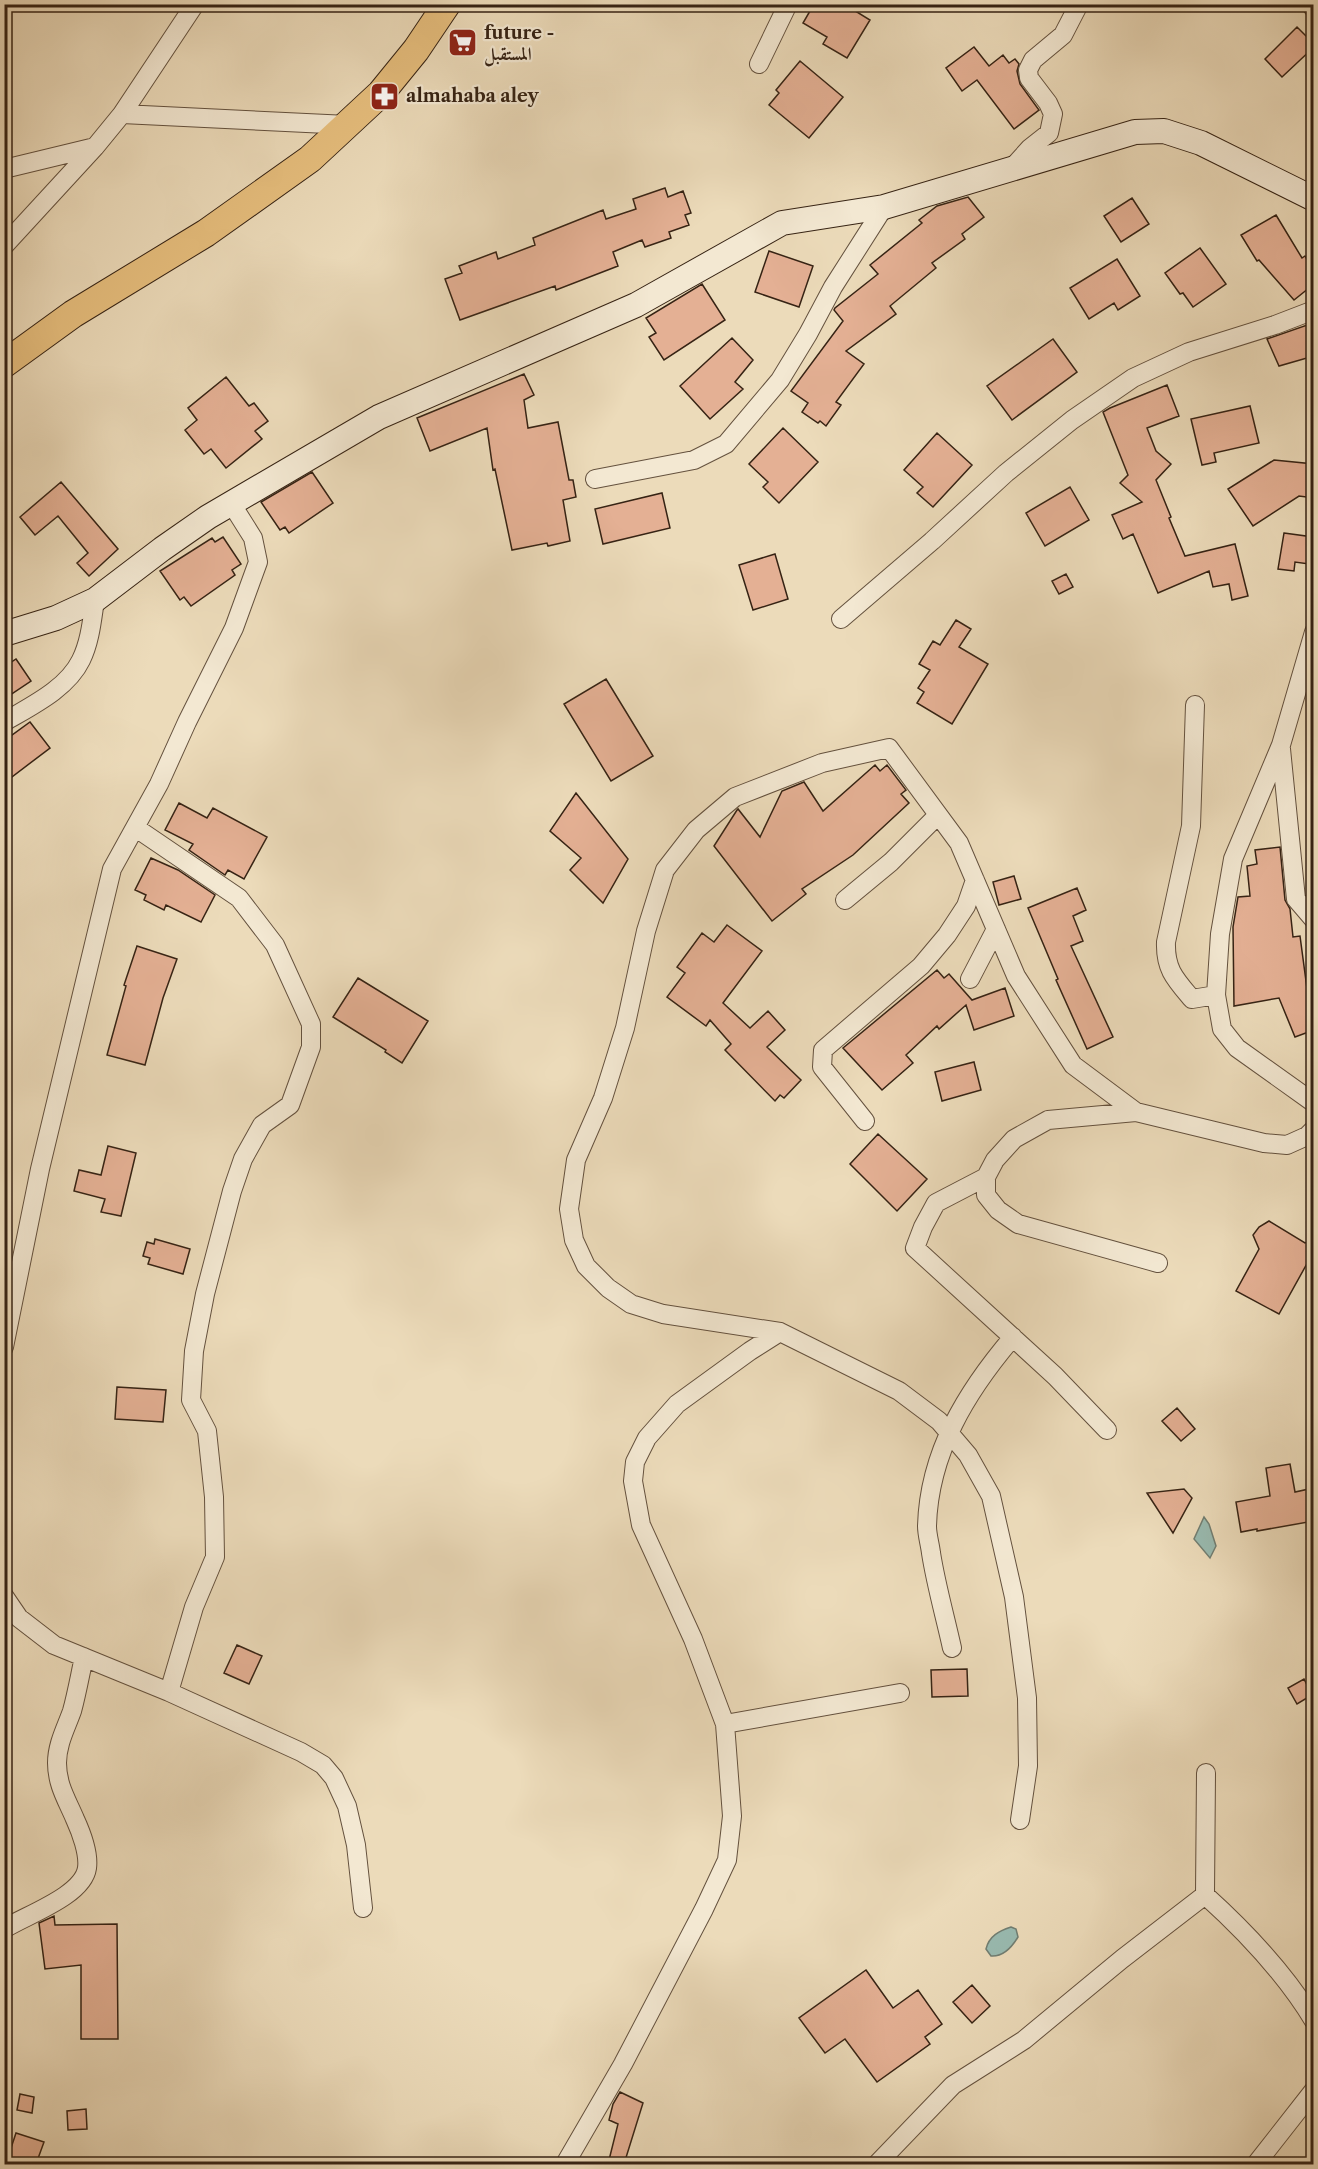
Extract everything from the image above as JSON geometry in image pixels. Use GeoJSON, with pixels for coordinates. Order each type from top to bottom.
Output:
{"type":"FeatureCollection","features":[{"type":"Feature","properties":{"kind":"main road"},"geometry":{"type":"LineString","coordinates":[[4,364],[73,314],[206,233],[310,159],[348,125],[388,84],[416,50],[447,4]]}},
{"type":"Feature","properties":{"kind":"street"},"geometry":{"type":"LineString","coordinates":[[4,246],[95,147],[122,114],[195,4]]}},
{"type":"Feature","properties":{"kind":"street"},"geometry":{"type":"LineString","coordinates":[[759,64],[788,4]]}},
{"type":"Feature","properties":{"kind":"street"},"geometry":{"type":"LineString","coordinates":[[1012,168],[1030,148],[1049,133],[1053,114],[1048,103],[1029,78],[1028,70],[1033,60],[1063,34],[1080,4]]}},
{"type":"Feature","properties":{"kind":"street"},"geometry":{"type":"LineString","coordinates":[[1310,4],[1314,9]]}},
{"type":"Feature","properties":{"kind":"street"},"geometry":{"type":"LineString","coordinates":[[122,114],[348,125]]}},
{"type":"Feature","properties":{"kind":"street"},"geometry":{"type":"LineString","coordinates":[[4,634],[56,618],[95,600],[162,549],[231,503],[379,417],[636,305],[782,223],[884,207],[1135,132],[1164,131],[1201,143],[1314,199]]}},
{"type":"Feature","properties":{"kind":"street"},"geometry":{"type":"LineString","coordinates":[[4,169],[95,147]]}},
{"type":"Feature","properties":{"kind":"street"},"geometry":{"type":"LineString","coordinates":[[595,479],[694,460],[726,444],[780,380],[833,286],[884,207]]}},
{"type":"Feature","properties":{"kind":"street"},"geometry":{"type":"LineString","coordinates":[[841,619],[932,541],[1006,473],[1072,420],[1133,378],[1189,352],[1314,310]]}},
{"type":"Feature","properties":{"kind":"street"},"geometry":{"type":"LineString","coordinates":[[4,1347],[8,1308],[112,869],[136,828],[234,628],[258,562],[253,538],[231,503]]}},
{"type":"Feature","properties":{"kind":"street"},"geometry":{"type":"LineString","coordinates":[[4,722],[33,705],[69,679],[81,660],[87,643],[95,600]]}},
{"type":"Feature","properties":{"kind":"street"},"geometry":{"type":"LineString","coordinates":[[1314,632],[1281,745],[1233,859],[1220,934],[1216,995],[1222,1029],[1238,1047],[1314,1103]]}},
{"type":"Feature","properties":{"kind":"street"},"geometry":{"type":"LineString","coordinates":[[1195,705],[1191,826],[1166,942],[1166,957],[1168,968],[1192,999],[1216,995]]}},
{"type":"Feature","properties":{"kind":"street"},"geometry":{"type":"LineString","coordinates":[[1281,745],[1296,899],[1314,920]]}},
{"type":"Feature","properties":{"kind":"street"},"geometry":{"type":"LineString","coordinates":[[1020,1820],[1028,1766],[1027,1698],[1014,1597],[991,1496],[968,1455],[939,1421],[900,1391],[780,1332],[663,1314],[631,1304],[608,1288],[585,1266],[574,1240],[569,1209],[576,1160],[603,1098],[625,1028],[646,930],[665,870],[696,830],[735,797],[822,764],[889,748],[959,843],[1016,976],[1073,1065],[1136,1113]]}},
{"type":"Feature","properties":{"kind":"street"},"geometry":{"type":"LineString","coordinates":[[845,900],[891,862],[938,815]]}},
{"type":"Feature","properties":{"kind":"street"},"geometry":{"type":"LineString","coordinates":[[136,828],[239,898],[275,945],[310,1024],[311,1047],[290,1105],[262,1125],[243,1159],[232,1191],[203,1306],[194,1351],[191,1400],[207,1431],[214,1497],[215,1557],[194,1607],[170,1692]]}},
{"type":"Feature","properties":{"kind":"street"},"geometry":{"type":"LineString","coordinates":[[865,1122],[822,1067],[823,1050],[921,966],[947,935],[966,906],[975,880]]}},
{"type":"Feature","properties":{"kind":"street"},"geometry":{"type":"LineString","coordinates":[[970,979],[996,929]]}},
{"type":"Feature","properties":{"kind":"street"},"geometry":{"type":"LineString","coordinates":[[1158,1263],[1018,1224],[998,1210],[986,1195],[986,1177],[995,1160],[1014,1139],[1048,1120],[1136,1113],[1264,1143],[1287,1145],[1307,1136],[1314,1129]]}},
{"type":"Feature","properties":{"kind":"street"},"geometry":{"type":"LineString","coordinates":[[986,1177],[936,1203],[915,1248],[1080,1399],[1107,1430]]}},
{"type":"Feature","properties":{"kind":"street"},"geometry":{"type":"LineString","coordinates":[[564,2164],[624,2064],[704,1909],[727,1860],[732,1816],[725,1724],[693,1639],[641,1525],[633,1481],[635,1462],[647,1438],[677,1404],[780,1332]]}},
{"type":"Feature","properties":{"kind":"street"},"geometry":{"type":"LineString","coordinates":[[952,1648],[935,1579],[927,1527],[933,1483],[943,1444],[956,1416],[996,1356],[1013,1337]]}},
{"type":"Feature","properties":{"kind":"street"},"geometry":{"type":"LineString","coordinates":[[4,1596],[20,1618],[54,1645],[170,1692],[301,1752],[322,1765],[334,1778],[347,1806],[356,1845],[363,1908]]}},
{"type":"Feature","properties":{"kind":"street"},"geometry":{"type":"LineString","coordinates":[[4,1929],[73,1890],[83,1880],[87,1867],[75,1820],[60,1789],[57,1764],[60,1743],[72,1710],[84,1657]]}},
{"type":"Feature","properties":{"kind":"street"},"geometry":{"type":"LineString","coordinates":[[725,1724],[900,1693]]}},
{"type":"Feature","properties":{"kind":"street"},"geometry":{"type":"LineString","coordinates":[[1206,1773],[1205,1895],[1245,1931],[1303,2002],[1314,2021]]}},
{"type":"Feature","properties":{"kind":"street"},"geometry":{"type":"LineString","coordinates":[[877,2164],[953,2085],[1024,2040],[1122,1959],[1205,1895]]}},
{"type":"Feature","properties":{"kind":"street"},"geometry":{"type":"LineString","coordinates":[[1256,2164],[1314,2090]]}},
{"type":"Feature","properties":{"kind":"water"},"geometry":{"type":"Polygon","coordinates":[[[1204,1517],[1209,1524],[1216,1546],[1210,1558],[1194,1539],[1204,1517]]]}},
{"type":"Feature","properties":{"kind":"water"},"geometry":{"type":"Polygon","coordinates":[[[1011,1927],[1016,1929],[1018,1937],[1016,1941],[1004,1953],[991,1956],[986,1949],[989,1941],[999,1932],[1011,1927]]]}},
{"type":"Feature","properties":{"kind":"building"},"geometry":{"type":"Polygon","coordinates":[[[814,4],[844,4],[870,20],[847,58],[823,44],[827,37],[803,23],[814,4]]]}},
{"type":"Feature","properties":{"kind":"building"},"geometry":{"type":"Polygon","coordinates":[[[1297,27],[1314,44],[1314,47],[1282,77],[1265,59],[1297,27]]]}},
{"type":"Feature","properties":{"kind":"building"},"geometry":{"type":"Polygon","coordinates":[[[974,47],[989,66],[1003,55],[1009,63],[1015,59],[1019,64],[1017,71],[1020,84],[1039,110],[1014,129],[977,80],[962,91],[946,68],[974,47]]]}},
{"type":"Feature","properties":{"kind":"building"},"geometry":{"type":"Polygon","coordinates":[[[800,61],[843,97],[809,138],[769,105],[779,93],[776,90],[800,61]]]}},
{"type":"Feature","properties":{"kind":"building"},"geometry":{"type":"Polygon","coordinates":[[[665,188],[668,197],[683,191],[691,213],[685,215],[689,225],[669,232],[671,238],[645,247],[642,240],[613,252],[618,266],[556,290],[555,286],[460,320],[445,279],[462,273],[459,266],[496,252],[498,259],[535,245],[533,238],[603,210],[606,219],[636,209],[633,199],[665,188]]]}},
{"type":"Feature","properties":{"kind":"building"},"geometry":{"type":"Polygon","coordinates":[[[968,197],[984,217],[962,234],[965,239],[932,263],[936,268],[890,306],[896,314],[846,351],[864,364],[836,402],[841,405],[826,426],[802,412],[808,403],[791,391],[843,321],[834,310],[835,308],[878,274],[870,265],[922,223],[919,220],[937,206],[968,197]]]}},
{"type":"Feature","properties":{"kind":"building"},"geometry":{"type":"Polygon","coordinates":[[[1132,198],[1149,224],[1121,242],[1104,216],[1132,198]]]}},
{"type":"Feature","properties":{"kind":"building"},"geometry":{"type":"Polygon","coordinates":[[[1276,215],[1302,258],[1305,256],[1314,273],[1314,284],[1294,300],[1259,260],[1257,261],[1241,235],[1276,215]]]}},
{"type":"Feature","properties":{"kind":"building"},"geometry":{"type":"Polygon","coordinates":[[[1200,248],[1226,284],[1193,307],[1165,273],[1200,248]]]}},
{"type":"Feature","properties":{"kind":"building"},"geometry":{"type":"Polygon","coordinates":[[[769,251],[813,266],[799,307],[755,292],[769,251]]]}},
{"type":"Feature","properties":{"kind":"building"},"geometry":{"type":"Polygon","coordinates":[[[1117,259],[1140,296],[1118,310],[1114,303],[1089,319],[1070,288],[1117,259]]]}},
{"type":"Feature","properties":{"kind":"building"},"geometry":{"type":"Polygon","coordinates":[[[702,284],[725,320],[664,360],[649,337],[656,333],[646,318],[702,284]]]}},
{"type":"Feature","properties":{"kind":"building"},"geometry":{"type":"Polygon","coordinates":[[[1310,324],[1314,328],[1314,356],[1279,366],[1267,339],[1310,324]]]}},
{"type":"Feature","properties":{"kind":"building"},"geometry":{"type":"Polygon","coordinates":[[[732,338],[753,360],[735,382],[743,389],[710,419],[680,386],[732,338]]]}},
{"type":"Feature","properties":{"kind":"building"},"geometry":{"type":"Polygon","coordinates":[[[1053,339],[1077,372],[1012,420],[987,386],[1053,339]]]}},
{"type":"Feature","properties":{"kind":"building"},"geometry":{"type":"Polygon","coordinates":[[[524,374],[534,395],[524,400],[528,428],[558,422],[569,480],[573,480],[576,497],[563,500],[570,541],[512,550],[495,469],[493,470],[487,428],[430,451],[417,418],[524,374]]]}},
{"type":"Feature","properties":{"kind":"building"},"geometry":{"type":"Polygon","coordinates":[[[226,377],[249,406],[254,403],[268,421],[255,431],[262,439],[226,468],[211,449],[204,454],[185,430],[197,420],[188,408],[226,377]]]}},
{"type":"Feature","properties":{"kind":"building"},"geometry":{"type":"Polygon","coordinates":[[[1167,385],[1179,416],[1147,428],[1156,451],[1171,464],[1156,480],[1171,517],[1169,518],[1185,556],[1235,544],[1248,596],[1232,600],[1229,584],[1213,587],[1209,571],[1158,593],[1133,534],[1123,539],[1112,515],[1142,502],[1120,483],[1128,475],[1103,412],[1167,385]]]}},
{"type":"Feature","properties":{"kind":"building"},"geometry":{"type":"Polygon","coordinates":[[[1250,406],[1259,443],[1214,453],[1216,462],[1202,465],[1191,419],[1250,406]]]}},
{"type":"Feature","properties":{"kind":"building"},"geometry":{"type":"Polygon","coordinates":[[[783,428],[818,462],[779,503],[763,487],[768,482],[749,464],[783,428]]]}},
{"type":"Feature","properties":{"kind":"building"},"geometry":{"type":"Polygon","coordinates":[[[937,433],[972,465],[933,507],[917,493],[923,487],[904,470],[937,433]]]}},
{"type":"Feature","properties":{"kind":"building"},"geometry":{"type":"Polygon","coordinates":[[[1274,460],[1314,464],[1314,498],[1299,496],[1253,526],[1228,489],[1274,460]]]}},
{"type":"Feature","properties":{"kind":"building"},"geometry":{"type":"Polygon","coordinates":[[[312,472],[333,503],[289,533],[285,527],[280,530],[261,502],[312,472]]]}},
{"type":"Feature","properties":{"kind":"building"},"geometry":{"type":"Polygon","coordinates":[[[61,482],[118,549],[89,576],[77,563],[88,553],[58,516],[35,535],[20,517],[61,482]]]}},
{"type":"Feature","properties":{"kind":"building"},"geometry":{"type":"Polygon","coordinates":[[[1070,487],[1089,520],[1045,546],[1026,513],[1070,487]]]}},
{"type":"Feature","properties":{"kind":"building"},"geometry":{"type":"Polygon","coordinates":[[[662,493],[670,528],[603,544],[595,509],[662,493]]]}},
{"type":"Feature","properties":{"kind":"building"},"geometry":{"type":"Polygon","coordinates":[[[1284,533],[1313,537],[1309,564],[1295,562],[1294,571],[1278,569],[1284,533]]]}},
{"type":"Feature","properties":{"kind":"building"},"geometry":{"type":"Polygon","coordinates":[[[223,537],[241,564],[232,570],[235,575],[191,606],[184,597],[180,600],[160,571],[212,538],[215,542],[223,537]]]}},
{"type":"Feature","properties":{"kind":"building"},"geometry":{"type":"Polygon","coordinates":[[[775,554],[788,599],[753,610],[739,565],[775,554]]]}},
{"type":"Feature","properties":{"kind":"building"},"geometry":{"type":"Polygon","coordinates":[[[1066,574],[1073,587],[1059,594],[1052,581],[1066,574]]]}},
{"type":"Feature","properties":{"kind":"building"},"geometry":{"type":"Polygon","coordinates":[[[956,620],[971,629],[959,647],[988,664],[952,724],[917,703],[924,692],[918,688],[930,670],[919,664],[933,641],[940,645],[956,620]]]}},
{"type":"Feature","properties":{"kind":"building"},"geometry":{"type":"Polygon","coordinates":[[[16,659],[31,681],[4,699],[4,667],[16,659]]]}},
{"type":"Feature","properties":{"kind":"building"},"geometry":{"type":"Polygon","coordinates":[[[606,679],[653,756],[611,781],[564,704],[606,679]]]}},
{"type":"Feature","properties":{"kind":"building"},"geometry":{"type":"Polygon","coordinates":[[[30,722],[50,748],[4,783],[4,741],[30,722]]]}},
{"type":"Feature","properties":{"kind":"building"},"geometry":{"type":"Polygon","coordinates":[[[875,765],[880,771],[887,765],[906,790],[901,794],[909,803],[853,855],[802,889],[806,894],[772,921],[714,846],[737,810],[760,837],[782,791],[804,782],[823,811],[875,765]]]}},
{"type":"Feature","properties":{"kind":"building"},"geometry":{"type":"Polygon","coordinates":[[[576,793],[628,859],[603,903],[570,870],[581,858],[550,831],[576,793]]]}},
{"type":"Feature","properties":{"kind":"building"},"geometry":{"type":"Polygon","coordinates":[[[179,803],[207,818],[213,808],[267,837],[244,879],[228,870],[225,875],[189,850],[193,844],[165,830],[179,803]]]}},
{"type":"Feature","properties":{"kind":"building"},"geometry":{"type":"Polygon","coordinates":[[[1280,847],[1285,900],[1290,909],[1293,937],[1300,936],[1308,996],[1314,994],[1314,1030],[1295,1037],[1279,998],[1234,1006],[1233,927],[1238,897],[1250,896],[1247,866],[1257,864],[1255,850],[1280,847]]]}},
{"type":"Feature","properties":{"kind":"building"},"geometry":{"type":"Polygon","coordinates":[[[151,858],[178,870],[215,895],[201,922],[166,905],[164,910],[144,900],[146,895],[135,890],[151,858]]]}},
{"type":"Feature","properties":{"kind":"building"},"geometry":{"type":"Polygon","coordinates":[[[1014,876],[1021,899],[999,905],[993,882],[1014,876]]]}},
{"type":"Feature","properties":{"kind":"building"},"geometry":{"type":"Polygon","coordinates":[[[1077,888],[1086,910],[1073,916],[1083,941],[1071,946],[1113,1037],[1087,1049],[1056,980],[1058,979],[1028,908],[1077,888]]]}},
{"type":"Feature","properties":{"kind":"building"},"geometry":{"type":"Polygon","coordinates":[[[727,925],[762,951],[723,1003],[750,1028],[768,1011],[785,1030],[767,1047],[801,1080],[784,1098],[780,1095],[775,1101],[725,1050],[731,1044],[710,1020],[706,1026],[667,997],[685,973],[677,967],[702,933],[714,942],[727,925]]]}},
{"type":"Feature","properties":{"kind":"building"},"geometry":{"type":"Polygon","coordinates":[[[137,946],[177,959],[163,998],[145,1065],[107,1055],[126,986],[124,985],[137,946]]]}},
{"type":"Feature","properties":{"kind":"building"},"geometry":{"type":"Polygon","coordinates":[[[937,970],[944,978],[949,974],[972,1000],[1005,988],[1014,1016],[974,1030],[966,1005],[939,1029],[937,1026],[906,1055],[913,1063],[882,1090],[843,1048],[937,970]]]}},
{"type":"Feature","properties":{"kind":"building"},"geometry":{"type":"Polygon","coordinates":[[[358,978],[428,1021],[402,1063],[385,1052],[386,1050],[333,1017],[358,978]]]}},
{"type":"Feature","properties":{"kind":"building"},"geometry":{"type":"Polygon","coordinates":[[[974,1062],[981,1090],[942,1101],[935,1072],[974,1062]]]}},
{"type":"Feature","properties":{"kind":"building"},"geometry":{"type":"Polygon","coordinates":[[[878,1134],[927,1179],[897,1211],[850,1164],[878,1134]]]}},
{"type":"Feature","properties":{"kind":"building"},"geometry":{"type":"Polygon","coordinates":[[[108,1146],[136,1153],[121,1216],[101,1212],[105,1199],[74,1191],[79,1170],[101,1175],[108,1146]]]}},
{"type":"Feature","properties":{"kind":"building"},"geometry":{"type":"Polygon","coordinates":[[[1269,1221],[1305,1243],[1314,1240],[1314,1251],[1279,1314],[1236,1291],[1259,1249],[1253,1235],[1259,1227],[1269,1221]]]}},
{"type":"Feature","properties":{"kind":"building"},"geometry":{"type":"Polygon","coordinates":[[[155,1239],[190,1249],[183,1274],[148,1264],[150,1258],[143,1256],[147,1242],[154,1244],[155,1239]]]}},
{"type":"Feature","properties":{"kind":"building"},"geometry":{"type":"Polygon","coordinates":[[[117,1387],[166,1390],[163,1422],[115,1419],[117,1387]]]}},
{"type":"Feature","properties":{"kind":"building"},"geometry":{"type":"Polygon","coordinates":[[[1177,1408],[1195,1429],[1181,1441],[1162,1421],[1177,1408]]]}},
{"type":"Feature","properties":{"kind":"building"},"geometry":{"type":"Polygon","coordinates":[[[1290,1464],[1295,1492],[1309,1489],[1314,1521],[1241,1532],[1236,1502],[1270,1496],[1266,1468],[1290,1464]]]}},
{"type":"Feature","properties":{"kind":"building"},"geometry":{"type":"Polygon","coordinates":[[[1184,1489],[1192,1498],[1173,1533],[1147,1493],[1184,1489]]]}},
{"type":"Feature","properties":{"kind":"building"},"geometry":{"type":"Polygon","coordinates":[[[237,1645],[262,1656],[249,1684],[224,1673],[237,1645]]]}},
{"type":"Feature","properties":{"kind":"building"},"geometry":{"type":"Polygon","coordinates":[[[967,1669],[968,1696],[932,1697],[931,1670],[967,1669]]]}},
{"type":"Feature","properties":{"kind":"building"},"geometry":{"type":"Polygon","coordinates":[[[1304,1679],[1312,1695],[1297,1704],[1288,1688],[1304,1679]]]}},
{"type":"Feature","properties":{"kind":"building"},"geometry":{"type":"Polygon","coordinates":[[[54,1916],[55,1925],[117,1924],[118,2039],[81,2039],[81,1965],[45,1969],[39,1923],[54,1916]]]}},
{"type":"Feature","properties":{"kind":"building"},"geometry":{"type":"Polygon","coordinates":[[[866,1970],[893,2008],[918,1990],[942,2024],[925,2037],[930,2044],[877,2082],[845,2039],[825,2053],[799,2018],[866,1970]]]}},
{"type":"Feature","properties":{"kind":"building"},"geometry":{"type":"Polygon","coordinates":[[[972,1985],[990,2006],[972,2023],[953,2002],[972,1985]]]}},
{"type":"Feature","properties":{"kind":"building"},"geometry":{"type":"Polygon","coordinates":[[[620,2092],[643,2103],[624,2164],[608,2164],[618,2124],[609,2120],[613,2104],[620,2092]]]}},
{"type":"Feature","properties":{"kind":"building"},"geometry":{"type":"Polygon","coordinates":[[[20,2094],[34,2097],[32,2113],[17,2110],[20,2094]]]}},
{"type":"Feature","properties":{"kind":"building"},"geometry":{"type":"Polygon","coordinates":[[[86,2109],[87,2129],[68,2130],[67,2111],[86,2109]]]}},
{"type":"Feature","properties":{"kind":"building"},"geometry":{"type":"Polygon","coordinates":[[[16,2133],[44,2142],[36,2164],[8,2157],[16,2133]]]}},
{"type":"Feature","properties":{"kind":"place","name":"future - المستقبل"},"geometry":{"type":"Point","coordinates":[463,43]}},
{"type":"Feature","properties":{"kind":"place","name":"almahaba aley"},"geometry":{"type":"Point","coordinates":[385,96]}}]}
